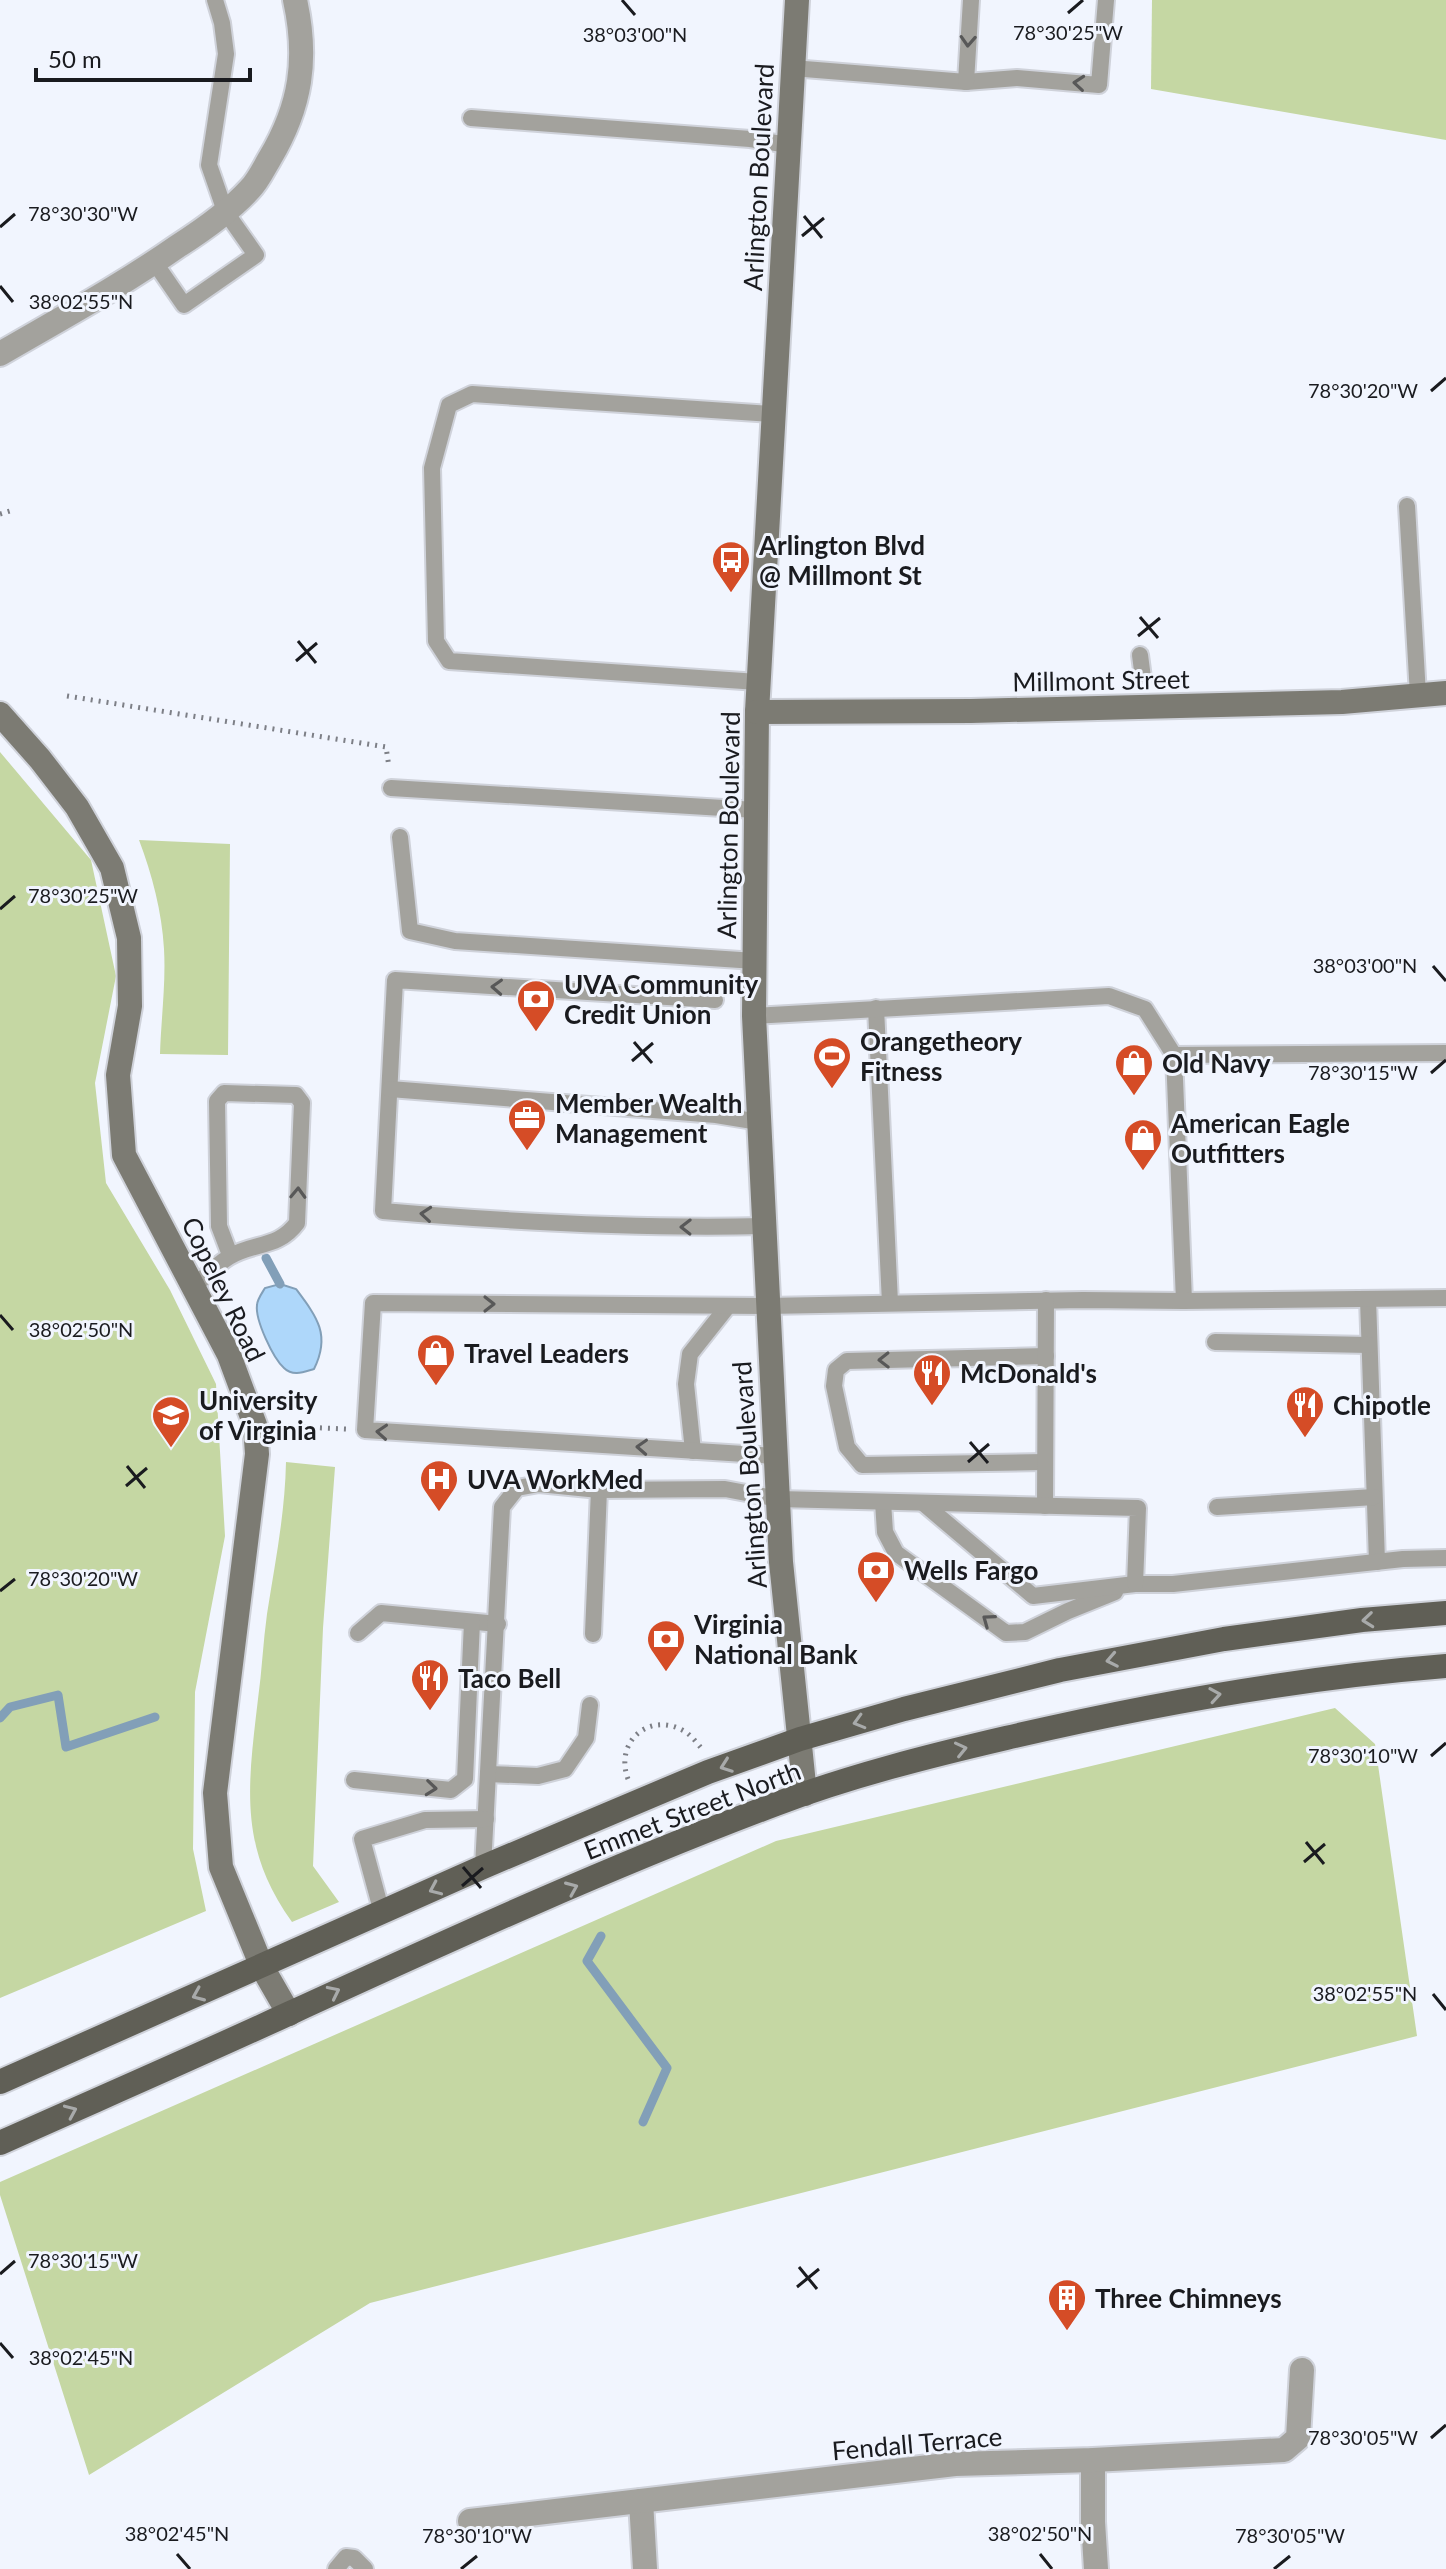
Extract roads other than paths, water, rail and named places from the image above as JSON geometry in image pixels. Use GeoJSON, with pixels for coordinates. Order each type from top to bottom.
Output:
{"type":"FeatureCollection","features":[{"type":"Feature","properties":{"kind":"main road","name":"Emmet Street North"},"geometry":{"type":"LineString","coordinates":[[0,2082],[483,1867],[708,1772],[800,1739],[1060,1670],[1224,1639],[1362,1620],[1446,1613]]}},
{"type":"Feature","properties":{"kind":"main road","name":"Emmet Street North"},"geometry":{"type":"LineString","coordinates":[[0,2143],[381,1970],[667,1847],[805,1794],[927,1757],[1084,1719],[1305,1681],[1446,1666]]}},
{"type":"Feature","properties":{"kind":"street"},"geometry":{"type":"LineString","coordinates":[[0,354],[155,263],[207,227],[252,188],[293,112],[300,81],[302,33],[295,0]]}},
{"type":"Feature","properties":{"kind":"street","name":"Arlington Boulevard"},"geometry":{"type":"LineString","coordinates":[[797,0],[758,682],[754,1016],[781,1562],[805,1794]]}},
{"type":"Feature","properties":{"kind":"street","name":"Millmont Street"},"geometry":{"type":"LineString","coordinates":[[757,712],[971,711],[1342,702],[1446,693]]}},
{"type":"Feature","properties":{"kind":"street","name":"Copeley Road"},"geometry":{"type":"LineString","coordinates":[[0,714],[77,807],[112,868],[129,938],[130,1006],[118,1075],[124,1155],[229,1355],[255,1425],[257,1454],[215,1793],[221,1867],[262,1967],[289,2014]]}},
{"type":"Feature","properties":{"kind":"street","name":"Fendall Terrace"},"geometry":{"type":"LineString","coordinates":[[470,2521],[955,2464],[1284,2450],[1298,2438],[1302,2370]]}},
{"type":"Feature","properties":{"kind":"street"},"geometry":{"type":"LineString","coordinates":[[1093,2460],[1096,2569]]}},
{"type":"Feature","properties":{"kind":"street"},"geometry":{"type":"LineString","coordinates":[[641,2501],[645,2569]]}},
{"type":"Feature","properties":{"kind":"lane"},"geometry":{"type":"LineString","coordinates":[[155,263],[184,305],[256,255],[225,211],[209,165],[226,54],[215,0]]}},
{"type":"Feature","properties":{"kind":"lane"},"geometry":{"type":"LineString","coordinates":[[966,82],[971,0]]}},
{"type":"Feature","properties":{"kind":"lane"},"geometry":{"type":"LineString","coordinates":[[792,68],[966,82],[1017,78],[1099,85],[1106,0]]}},
{"type":"Feature","properties":{"kind":"lane"},"geometry":{"type":"LineString","coordinates":[[471,118],[750,139],[789,145]]}},
{"type":"Feature","properties":{"kind":"lane"},"geometry":{"type":"LineString","coordinates":[[758,682],[449,661],[436,641],[432,468],[449,405],[472,394],[773,414]]}},
{"type":"Feature","properties":{"kind":"lane"},"geometry":{"type":"LineString","coordinates":[[1407,506],[1418,695]]}},
{"type":"Feature","properties":{"kind":"lane"},"geometry":{"type":"LineString","coordinates":[[1140,655],[1143,678]]}},
{"type":"Feature","properties":{"kind":"lane"},"geometry":{"type":"LineString","coordinates":[[391,788],[756,810]]}},
{"type":"Feature","properties":{"kind":"lane"},"geometry":{"type":"LineString","coordinates":[[400,837],[410,931],[455,941],[755,961]]}},
{"type":"Feature","properties":{"kind":"lane"},"geometry":{"type":"LineString","coordinates":[[715,1000],[395,980],[383,1211],[508,1222],[764,1226]]}},
{"type":"Feature","properties":{"kind":"lane"},"geometry":{"type":"LineString","coordinates":[[754,1016],[1109,996],[1145,1009],[1174,1055],[1184,1301]]}},
{"type":"Feature","properties":{"kind":"lane"},"geometry":{"type":"LineString","coordinates":[[876,1008],[890,1303]]}},
{"type":"Feature","properties":{"kind":"lane"},"geometry":{"type":"LineString","coordinates":[[1174,1055],[1446,1053]]}},
{"type":"Feature","properties":{"kind":"lane"},"geometry":{"type":"LineString","coordinates":[[390,1089],[716,1115],[759,1122]]}},
{"type":"Feature","properties":{"kind":"lane"},"geometry":{"type":"LineString","coordinates":[[194,1286],[230,1255],[280,1240],[297,1223],[302,1103],[296,1095],[224,1093],[217,1101],[219,1226],[230,1255]]}},
{"type":"Feature","properties":{"kind":"lane"},"geometry":{"type":"LineString","coordinates":[[775,1456],[365,1430],[373,1303],[767,1306],[1046,1300],[1446,1298]]}},
{"type":"Feature","properties":{"kind":"lane"},"geometry":{"type":"LineString","coordinates":[[1368,1299],[1377,1562]]}},
{"type":"Feature","properties":{"kind":"lane"},"geometry":{"type":"LineString","coordinates":[[1045,1506],[1046,1300]]}},
{"type":"Feature","properties":{"kind":"lane"},"geometry":{"type":"LineString","coordinates":[[693,1451],[686,1384],[690,1354],[728,1306]]}},
{"type":"Feature","properties":{"kind":"lane"},"geometry":{"type":"LineString","coordinates":[[1215,1342],[1369,1345]]}},
{"type":"Feature","properties":{"kind":"lane"},"geometry":{"type":"LineString","coordinates":[[1045,1462],[862,1465],[847,1447],[834,1386],[836,1370],[847,1361],[1046,1356]]}},
{"type":"Feature","properties":{"kind":"lane"},"geometry":{"type":"LineString","coordinates":[[483,1867],[502,1507],[517,1488],[539,1484],[599,1490],[725,1489],[778,1499],[1138,1508],[1135,1584]]}},
{"type":"Feature","properties":{"kind":"lane"},"geometry":{"type":"LineString","coordinates":[[593,1634],[599,1490]]}},
{"type":"Feature","properties":{"kind":"lane"},"geometry":{"type":"LineString","coordinates":[[1217,1507],[1374,1497]]}},
{"type":"Feature","properties":{"kind":"lane"},"geometry":{"type":"LineString","coordinates":[[883,1502],[885,1532],[896,1553],[1006,1633],[1025,1632],[1135,1584]]}},
{"type":"Feature","properties":{"kind":"lane"},"geometry":{"type":"LineString","coordinates":[[923,1503],[1033,1596],[1135,1584],[1173,1584],[1377,1562],[1446,1558]]}},
{"type":"Feature","properties":{"kind":"lane"},"geometry":{"type":"LineString","coordinates":[[358,1633],[381,1613],[498,1624]]}},
{"type":"Feature","properties":{"kind":"lane"},"geometry":{"type":"LineString","coordinates":[[354,1780],[451,1790],[465,1779],[472,1622]]}},
{"type":"Feature","properties":{"kind":"lane"},"geometry":{"type":"LineString","coordinates":[[488,1774],[538,1776],[565,1769],[586,1738],[590,1705]]}},
{"type":"Feature","properties":{"kind":"lane"},"geometry":{"type":"LineString","coordinates":[[382,1913],[358,1834],[425,1820],[486,1819]]}},
{"type":"Feature","properties":{"kind":"lane"},"geometry":{"type":"LineString","coordinates":[[336,2569],[346,2557],[354,2558],[365,2569]]}},
{"type":"Feature","properties":{"kind":"water"},"geometry":{"type":"Polygon","coordinates":[[[280,1284],[296,1289],[319,1327],[321,1346],[314,1369],[299,1373],[287,1371],[275,1356],[262,1329],[257,1312],[258,1301],[265,1288],[280,1284]]]}},
{"type":"Feature","properties":{"kind":"waterway"},"geometry":{"type":"LineString","coordinates":[[266,1258],[280,1284]]}},
{"type":"Feature","properties":{"kind":"waterway"},"geometry":{"type":"LineString","coordinates":[[0,1718],[10,1707],[58,1695],[66,1747],[155,1717]]}},
{"type":"Feature","properties":{"kind":"waterway"},"geometry":{"type":"LineString","coordinates":[[601,1936],[587,1961],[667,2068],[643,2122]]}},
{"type":"Feature","properties":{"kind":"place","name":"Arlington Blvd @ Millmont St"},"geometry":{"type":"Point","coordinates":[731,594]}},
{"type":"Feature","properties":{"kind":"place","name":"UVA Community Credit Union"},"geometry":{"type":"Point","coordinates":[536,1033]}},
{"type":"Feature","properties":{"kind":"place","name":"Orangetheory Fitness"},"geometry":{"type":"Point","coordinates":[832,1090]}},
{"type":"Feature","properties":{"kind":"place","name":"Old Navy"},"geometry":{"type":"Point","coordinates":[1134,1097]}},
{"type":"Feature","properties":{"kind":"place","name":"Member Wealth Management"},"geometry":{"type":"Point","coordinates":[527,1152]}},
{"type":"Feature","properties":{"kind":"place","name":"American Eagle Outfitters"},"geometry":{"type":"Point","coordinates":[1143,1172]}},
{"type":"Feature","properties":{"kind":"place","name":"Travel Leaders"},"geometry":{"type":"Point","coordinates":[436,1387]}},
{"type":"Feature","properties":{"kind":"place","name":"McDonald's"},"geometry":{"type":"Point","coordinates":[932,1407]}},
{"type":"Feature","properties":{"kind":"place","name":"Chipotle"},"geometry":{"type":"Point","coordinates":[1305,1439]}},
{"type":"Feature","properties":{"kind":"place","name":"University of Virginia"},"geometry":{"type":"Point","coordinates":[171,1449]}},
{"type":"Feature","properties":{"kind":"place","name":"UVA WorkMed"},"geometry":{"type":"Point","coordinates":[439,1513]}},
{"type":"Feature","properties":{"kind":"place","name":"Wells Fargo"},"geometry":{"type":"Point","coordinates":[876,1604]}},
{"type":"Feature","properties":{"kind":"place","name":"Virginia National Bank"},"geometry":{"type":"Point","coordinates":[666,1673]}},
{"type":"Feature","properties":{"kind":"place","name":"Taco Bell"},"geometry":{"type":"Point","coordinates":[430,1712]}},
{"type":"Feature","properties":{"kind":"place","name":"Three Chimneys"},"geometry":{"type":"Point","coordinates":[1067,2332]}}]}
